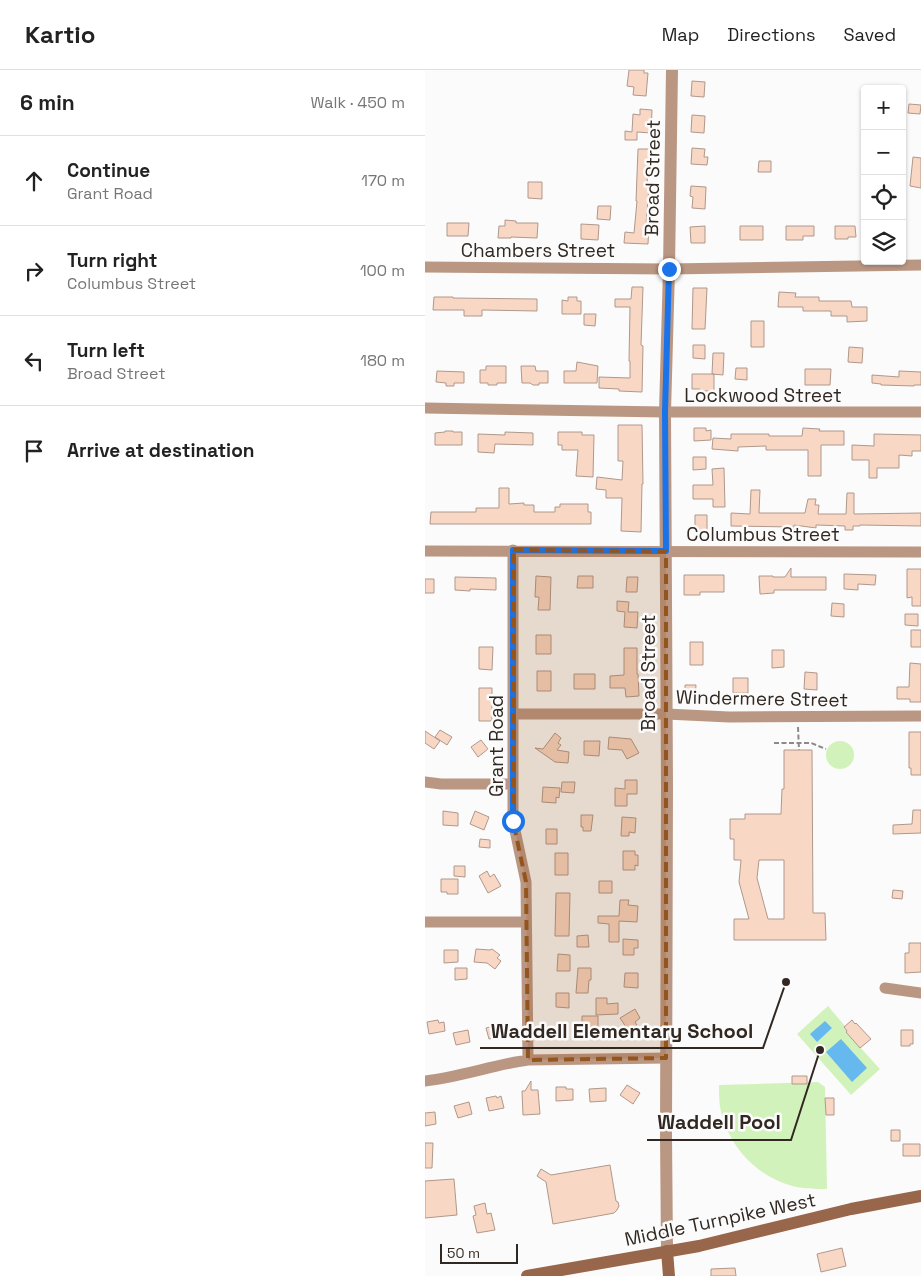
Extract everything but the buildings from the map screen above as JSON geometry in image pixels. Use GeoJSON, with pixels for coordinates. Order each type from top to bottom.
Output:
{"type":"FeatureCollection","features":[{"type":"Feature","properties":{"kind":"main road","name":"Middle Turnpike West"},"geometry":{"type":"LineString","coordinates":[[527,1276],[699,1246],[851,1209],[921,1196]]}},
{"type":"Feature","properties":{"kind":"main road","name":"Broad Street"},"geometry":{"type":"LineString","coordinates":[[667,1251],[669,1276]]}},
{"type":"Feature","properties":{"kind":"street","name":"Broad Street"},"geometry":{"type":"LineString","coordinates":[[667,1251],[665,412],[672,70]]}},
{"type":"Feature","properties":{"kind":"street","name":"Chambers Street"},"geometry":{"type":"LineString","coordinates":[[425,267],[669,269],[921,265]]}},
{"type":"Feature","properties":{"kind":"street","name":"Lockwood Street"},"geometry":{"type":"LineString","coordinates":[[425,408],[665,412],[921,412]]}},
{"type":"Feature","properties":{"kind":"street","name":"Grant Road"},"geometry":{"type":"LineString","coordinates":[[513,550],[513,821],[526,882],[528,1060]]}},
{"type":"Feature","properties":{"kind":"street","name":"Columbus Street"},"geometry":{"type":"LineString","coordinates":[[425,551],[921,552]]}},
{"type":"Feature","properties":{"kind":"street","name":"Windermere Street"},"geometry":{"type":"LineString","coordinates":[[513,714],[666,714],[729,717],[921,716]]}},
{"type":"Feature","properties":{"kind":"street"},"geometry":{"type":"LineString","coordinates":[[425,782],[441,784],[513,784]]}},
{"type":"Feature","properties":{"kind":"street"},"geometry":{"type":"LineString","coordinates":[[425,922],[526,922]]}},
{"type":"Feature","properties":{"kind":"street"},"geometry":{"type":"LineString","coordinates":[[885,988],[921,992]]}},
{"type":"Feature","properties":{"kind":"street"},"geometry":{"type":"LineString","coordinates":[[425,1081],[528,1060],[666,1058]]}},
{"type":"Feature","properties":{"kind":"path"},"geometry":{"type":"LineString","coordinates":[[799,725],[799,750]]}},
{"type":"Feature","properties":{"kind":"path"},"geometry":{"type":"LineString","coordinates":[[773,743],[811,743],[826,749]]}},
{"type":"Feature","properties":{"kind":"highlighted area"},"geometry":{"type":"Polygon","coordinates":[[[513,550],[666,551],[666,1058],[528,1060],[526,882],[513,821],[513,550]]]}},
{"type":"Feature","properties":{"kind":"green space"},"geometry":{"type":"Polygon","coordinates":[[[840,741],[850,745],[854,755],[850,765],[840,769],[830,765],[826,755],[830,745],[840,741]]]}},
{"type":"Feature","properties":{"kind":"green space"},"geometry":{"type":"Polygon","coordinates":[[[828,1006],[845,1026],[846,1032],[880,1069],[851,1095],[797,1034],[828,1006]]]}},
{"type":"Feature","properties":{"kind":"green space"},"geometry":{"type":"Polygon","coordinates":[[[818,1082],[825,1087],[827,1189],[792,1186],[767,1175],[757,1168],[738,1149],[731,1137],[725,1125],[719,1102],[719,1085],[818,1082]]]}},
{"type":"Feature","properties":{"kind":"water"},"geometry":{"type":"Polygon","coordinates":[[[825,1021],[832,1028],[817,1042],[810,1034],[825,1021]]]}},
{"type":"Feature","properties":{"kind":"water"},"geometry":{"type":"Polygon","coordinates":[[[841,1039],[867,1068],[852,1082],[826,1052],[841,1039]]]}},
{"type":"Feature","properties":{"kind":"place","name":"Waddell Elementary School"},"geometry":{"type":"Point","coordinates":[786,982]}},
{"type":"Feature","properties":{"kind":"place","name":"Waddell Pool"},"geometry":{"type":"Point","coordinates":[820,1050]}},
{"type":"Feature","properties":{"kind":"route"},"geometry":{"type":"LineString","coordinates":[[513,821],[513,550],[666,551],[665,412],[669,269]]}}]}
